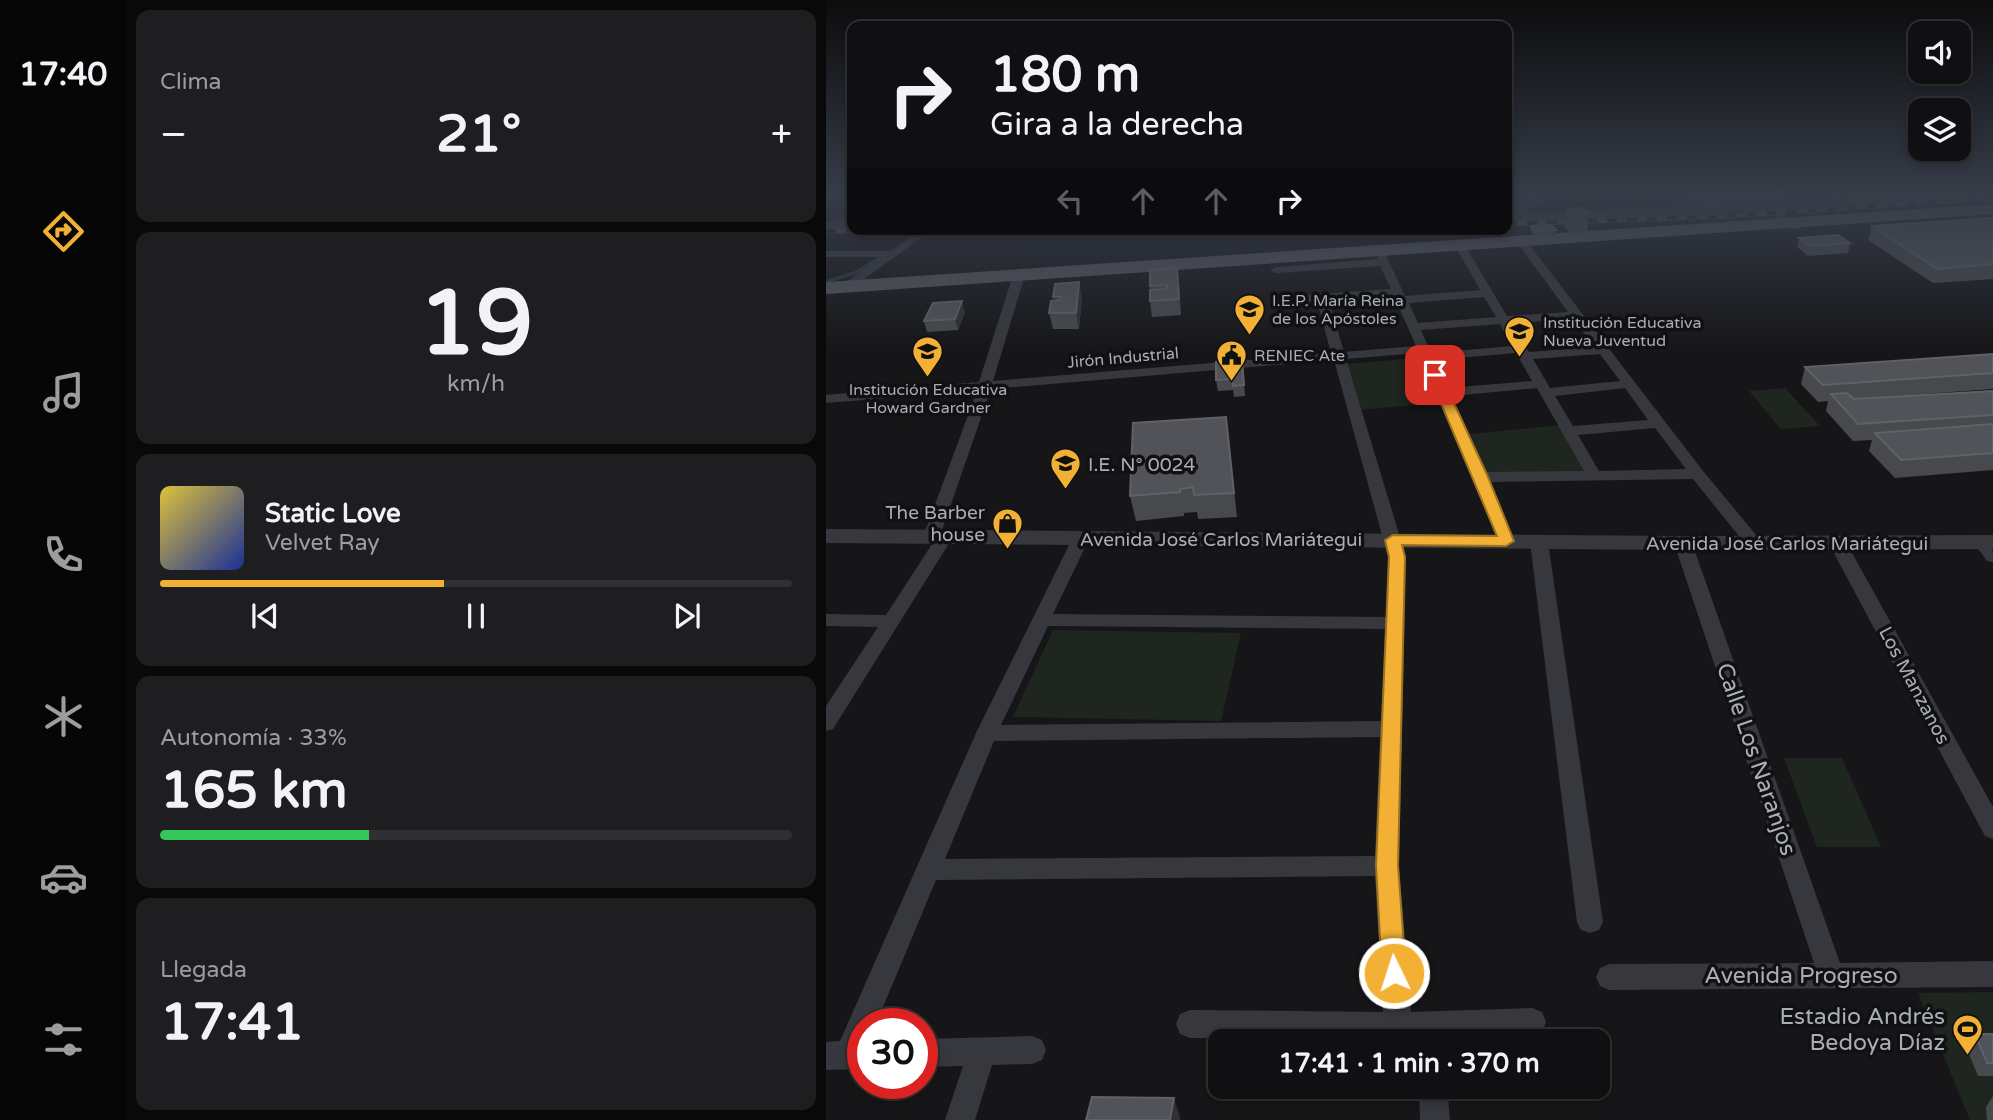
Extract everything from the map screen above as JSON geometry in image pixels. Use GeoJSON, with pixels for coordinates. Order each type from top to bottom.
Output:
{"type":"FeatureCollection","features":[{"type":"Feature","properties":{"kind":"main road"},"geometry":{"type":"LineString","coordinates":[[826,290],[1462,247]]}},
{"type":"Feature","properties":{"kind":"main road"},"geometry":{"type":"LineString","coordinates":[[826,290],[1383,258],[1489,247]]}},
{"type":"Feature","properties":{"kind":"street"},"geometry":{"type":"LineString","coordinates":[[846,287],[903,247]]}},
{"type":"Feature","properties":{"kind":"street"},"geometry":{"type":"LineString","coordinates":[[1526,247],[1697,474],[1754,542]]}},
{"type":"Feature","properties":{"kind":"street"},"geometry":{"type":"LineString","coordinates":[[1462,249],[1594,475]]}},
{"type":"Feature","properties":{"kind":"street"},"geometry":{"type":"LineString","coordinates":[[826,254],[893,254]]}},
{"type":"Feature","properties":{"kind":"street"},"geometry":{"type":"LineString","coordinates":[[1276,271],[1383,258],[1481,477],[1506,541]]}},
{"type":"Feature","properties":{"kind":"street"},"geometry":{"type":"LineString","coordinates":[[826,723],[891,621],[938,537],[1018,277]]}},
{"type":"Feature","properties":{"kind":"street"},"geometry":{"type":"LineString","coordinates":[[1286,300],[1488,292]]}},
{"type":"Feature","properties":{"kind":"street"},"geometry":{"type":"LineString","coordinates":[[1322,298],[1397,557],[1387,866],[1404,1029]]}},
{"type":"Feature","properties":{"kind":"street"},"geometry":{"type":"LineString","coordinates":[[1414,327],[1577,315]]}},
{"type":"Feature","properties":{"kind":"street","name":"Jirón Industrial"},"geometry":{"type":"LineString","coordinates":[[826,399],[1339,356],[1603,350]]}},
{"type":"Feature","properties":{"kind":"street"},"geometry":{"type":"LineString","coordinates":[[1443,393],[1629,384]]}},
{"type":"Feature","properties":{"kind":"street"},"geometry":{"type":"LineString","coordinates":[[1569,431],[1658,423]]}},
{"type":"Feature","properties":{"kind":"street"},"geometry":{"type":"LineString","coordinates":[[1481,477],[1697,474]]}},
{"type":"Feature","properties":{"kind":"street","name":"Avenida José Carlos Mariátegui"},"geometry":{"type":"LineString","coordinates":[[826,536],[1837,542],[1989,547]]}},
{"type":"Feature","properties":{"kind":"street"},"geometry":{"type":"LineString","coordinates":[[846,1055],[987,733],[1080,539]]}},
{"type":"Feature","properties":{"kind":"street"},"geometry":{"type":"LineString","coordinates":[[1539,542],[1590,922]]}},
{"type":"Feature","properties":{"kind":"street","name":"Los Manzanos"},"geometry":{"type":"LineString","coordinates":[[1837,542],[1993,829]]}},
{"type":"Feature","properties":{"kind":"street","name":"Calle Los Naranjos"},"geometry":{"type":"LineString","coordinates":[[1683,543],[1831,975]]}},
{"type":"Feature","properties":{"kind":"street"},"geometry":{"type":"LineString","coordinates":[[826,620],[891,621]]}},
{"type":"Feature","properties":{"kind":"street"},"geometry":{"type":"LineString","coordinates":[[1042,620],[1395,624]]}},
{"type":"Feature","properties":{"kind":"street"},"geometry":{"type":"LineString","coordinates":[[987,733],[1392,729]]}},
{"type":"Feature","properties":{"kind":"street"},"geometry":{"type":"LineString","coordinates":[[927,870],[1387,866]]}},
{"type":"Feature","properties":{"kind":"street","name":"Avenida Progreso"},"geometry":{"type":"LineString","coordinates":[[1609,977],[1993,974]]}},
{"type":"Feature","properties":{"kind":"street"},"geometry":{"type":"LineString","coordinates":[[1458,1029],[1532,1022]]}},
{"type":"Feature","properties":{"kind":"street"},"geometry":{"type":"LineString","coordinates":[[1190,1024],[1298,1029]]}},
{"type":"Feature","properties":{"kind":"street"},"geometry":{"type":"LineString","coordinates":[[938,1052],[1032,1050]]}},
{"type":"Feature","properties":{"kind":"street"},"geometry":{"type":"LineString","coordinates":[[960,1120],[982,1051]]}},
{"type":"Feature","properties":{"kind":"street"},"geometry":{"type":"LineString","coordinates":[[1434,1099],[1435,1120]]}},
{"type":"Feature","properties":{"kind":"shaded area"},"geometry":{"type":"Polygon","coordinates":[[[1417,358],[1436,403],[1360,410],[1346,364],[1417,358]]]}},
{"type":"Feature","properties":{"kind":"shaded area"},"geometry":{"type":"Polygon","coordinates":[[[1786,388],[1820,426],[1781,429],[1749,391],[1786,388]]]}},
{"type":"Feature","properties":{"kind":"shaded area"},"geometry":{"type":"Polygon","coordinates":[[[1562,425],[1589,473],[1488,476],[1470,434],[1562,425]]]}},
{"type":"Feature","properties":{"kind":"shaded area"},"geometry":{"type":"Polygon","coordinates":[[[1053,630],[1241,633],[1221,721],[1013,717],[1053,630]]]}},
{"type":"Feature","properties":{"kind":"shaded area"},"geometry":{"type":"Polygon","coordinates":[[[1784,758],[1842,758],[1881,847],[1817,847],[1784,758]]]}},
{"type":"Feature","properties":{"kind":"shaded area","name":"Estadio Andrés Bedoya Díaz"},"geometry":{"type":"Polygon","coordinates":[[[1993,992],[1993,1120],[1970,1120],[1918,993],[1993,992]]]}},
{"type":"Feature","properties":{"kind":"building"},"geometry":{"type":"Polygon","coordinates":[[[1904,247],[1993,247],[1993,264],[1937,269],[1904,247]]]}},
{"type":"Feature","properties":{"kind":"building"},"geometry":{"type":"Polygon","coordinates":[[[1177,268],[1179,299],[1150,301],[1150,290],[1167,289],[1167,285],[1150,286],[1150,270],[1177,268]]]}},
{"type":"Feature","properties":{"kind":"building"},"geometry":{"type":"Polygon","coordinates":[[[1079,282],[1076,313],[1049,313],[1051,301],[1060,300],[1061,297],[1053,297],[1055,284],[1079,282]]]}},
{"type":"Feature","properties":{"kind":"building"},"geometry":{"type":"Polygon","coordinates":[[[962,301],[955,319],[924,321],[933,303],[962,301]]]}},
{"type":"Feature","properties":{"kind":"building"},"geometry":{"type":"Polygon","coordinates":[[[1993,354],[1993,373],[1823,385],[1805,367],[1993,354]]]}},
{"type":"Feature","properties":{"kind":"building"},"geometry":{"type":"Polygon","coordinates":[[[1242,360],[1244,385],[1233,386],[1232,379],[1216,380],[1216,362],[1242,360]]]}},
{"type":"Feature","properties":{"kind":"building"},"geometry":{"type":"Polygon","coordinates":[[[1993,391],[1993,415],[1858,424],[1831,394],[1847,393],[1854,399],[1993,391]]]}},
{"type":"Feature","properties":{"kind":"building"},"geometry":{"type":"Polygon","coordinates":[[[1226,417],[1234,493],[1194,495],[1193,487],[1180,489],[1180,492],[1130,496],[1133,423],[1226,417]]]}},
{"type":"Feature","properties":{"kind":"building"},"geometry":{"type":"Polygon","coordinates":[[[1993,424],[1993,453],[1901,460],[1875,433],[1993,424]]]}},
{"type":"Feature","properties":{"kind":"building"},"geometry":{"type":"Polygon","coordinates":[[[1975,1034],[1993,1034],[1993,1063],[1987,1063],[1975,1034]]]}},
{"type":"Feature","properties":{"kind":"building"},"geometry":{"type":"Polygon","coordinates":[[[1092,1097],[1174,1098],[1170,1120],[1086,1120],[1092,1097]]]}},
{"type":"Feature","properties":{"kind":"waterway"},"geometry":{"type":"LineString","coordinates":[[828,281],[855,273],[879,258]]}},
{"type":"Feature","properties":{"kind":"place","name":"I.E.P. María Reina de los Apóstoles"},"geometry":{"type":"Point","coordinates":[1249,336]}},
{"type":"Feature","properties":{"kind":"place","name":"Institución Educativa Nueva Juventud"},"geometry":{"type":"Point","coordinates":[1520,358]}},
{"type":"Feature","properties":{"kind":"place","name":"Institución Educativa Howard Gardner"},"geometry":{"type":"Point","coordinates":[928,379]}},
{"type":"Feature","properties":{"kind":"place","name":"RENIEC Ate"},"geometry":{"type":"Point","coordinates":[1231,382]}},
{"type":"Feature","properties":{"kind":"place","name":"I.E. N° 0024"},"geometry":{"type":"Point","coordinates":[1065,491]}},
{"type":"Feature","properties":{"kind":"place","name":"The Barber house"},"geometry":{"type":"Point","coordinates":[1008,550]}},
{"type":"Feature","properties":{"kind":"place","name":"Estadio Andrés Bedoya Díaz"},"geometry":{"type":"Point","coordinates":[1968,1056]}},
{"type":"Feature","properties":{"kind":"route"},"geometry":{"type":"LineString","coordinates":[[1394,973],[1387,866],[1397,557],[1393,540],[1506,541],[1481,477],[1435,375]]}}]}
